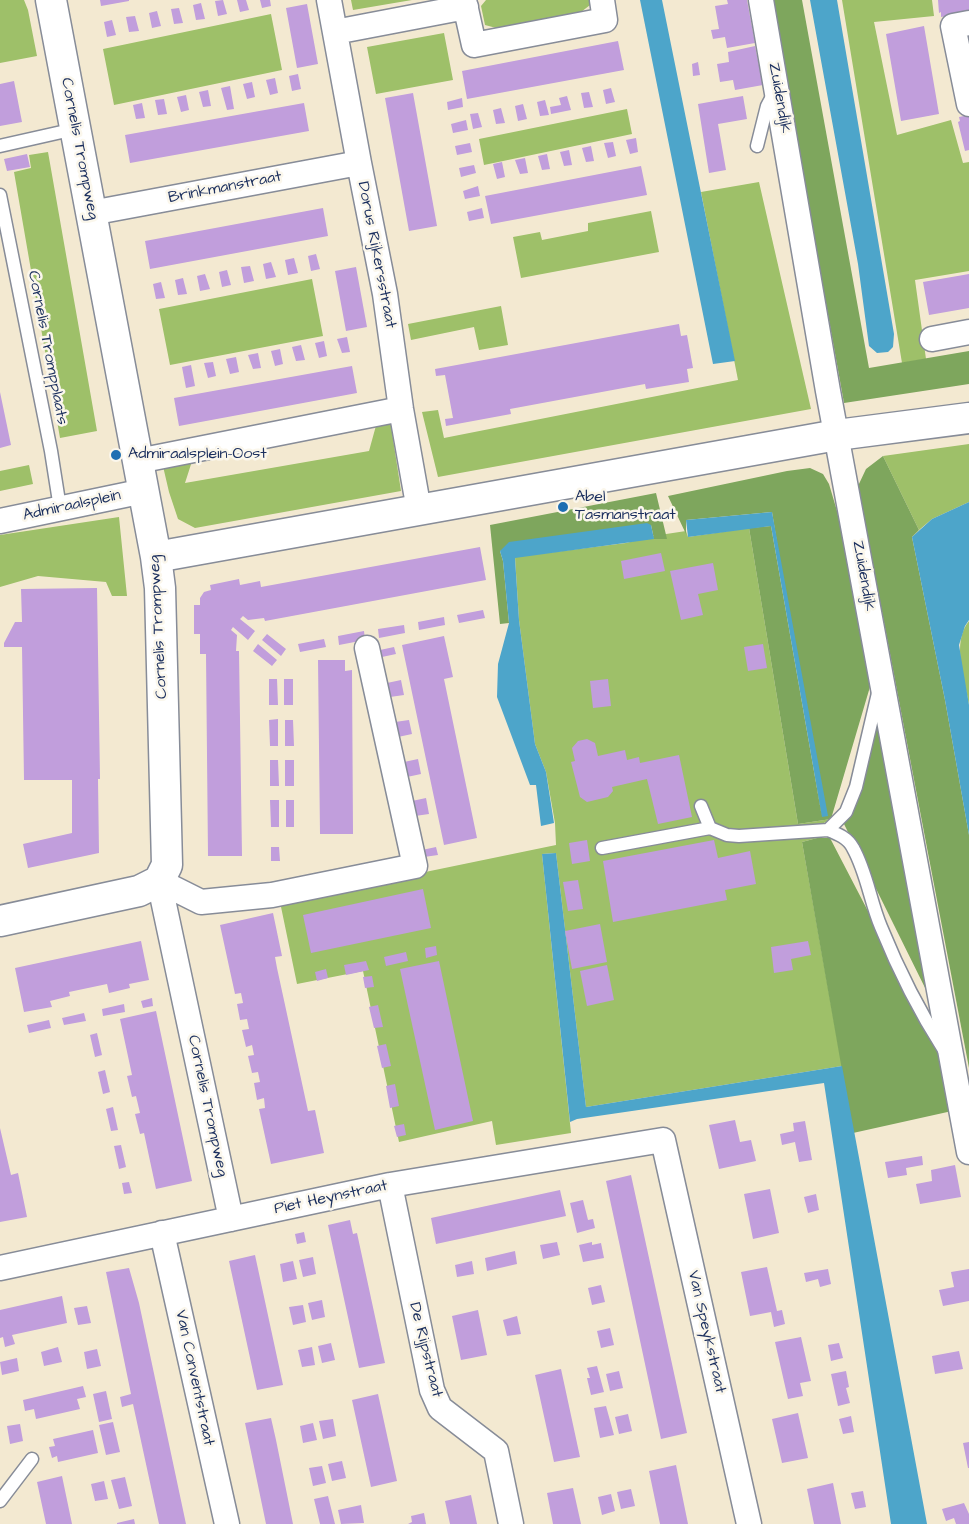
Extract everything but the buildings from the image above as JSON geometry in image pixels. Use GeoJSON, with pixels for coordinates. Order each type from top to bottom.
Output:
{"type":"FeatureCollection","features":[{"type":"Feature","properties":{"kind":"street","name":"Cornelis Trompweg"},"geometry":{"type":"LineString","coordinates":[[51,0],[156,557],[160,588],[167,865],[159,881],[231,1219]]}},
{"type":"Feature","properties":{"kind":"street","name":"Dorus Rijkersstraat"},"geometry":{"type":"LineString","coordinates":[[329,0],[358,163],[385,294],[400,409],[419,510]]}},
{"type":"Feature","properties":{"kind":"street"},"geometry":{"type":"LineString","coordinates":[[335,32],[465,4],[474,45],[605,20],[602,0]]}},
{"type":"Feature","properties":{"kind":"street","name":"Zuidendijk"},"geometry":{"type":"LineString","coordinates":[[761,0],[837,435],[969,1152]]}},
{"type":"Feature","properties":{"kind":"street"},"geometry":{"type":"LineString","coordinates":[[969,23],[953,26],[969,105]]}},
{"type":"Feature","properties":{"kind":"street","name":"Brinkmanstraat"},"geometry":{"type":"LineString","coordinates":[[91,213],[358,163]]}},
{"type":"Feature","properties":{"kind":"street"},"geometry":{"type":"LineString","coordinates":[[932,339],[969,332]]}},
{"type":"Feature","properties":{"kind":"street"},"geometry":{"type":"LineString","coordinates":[[138,462],[400,409]]}},
{"type":"Feature","properties":{"kind":"street"},"geometry":{"type":"LineString","coordinates":[[156,557],[837,435],[969,418]]}},
{"type":"Feature","properties":{"kind":"street","name":"Admiraalsplein"},"geometry":{"type":"LineString","coordinates":[[0,521],[144,490]]}},
{"type":"Feature","properties":{"kind":"street"},"geometry":{"type":"LineString","coordinates":[[0,921],[139,891],[159,881],[201,902],[272,895],[415,866],[367,648]]}},
{"type":"Feature","properties":{"kind":"street","name":"Piet Heynstraat"},"geometry":{"type":"LineString","coordinates":[[0,1268],[390,1185],[663,1140]]}},
{"type":"Feature","properties":{"kind":"street","name":"Van Speykstraat"},"geometry":{"type":"LineString","coordinates":[[663,1140],[749,1524]]}},
{"type":"Feature","properties":{"kind":"street","name":"De Rijpstraat"},"geometry":{"type":"LineString","coordinates":[[390,1185],[432,1390],[440,1408],[496,1451],[511,1524]]}},
{"type":"Feature","properties":{"kind":"street","name":"Van Conventstraat"},"geometry":{"type":"LineString","coordinates":[[162,1233],[226,1524]]}},
{"type":"Feature","properties":{"kind":"lane"},"geometry":{"type":"LineString","coordinates":[[757,146],[767,106],[777,87]]}},
{"type":"Feature","properties":{"kind":"lane"},"geometry":{"type":"LineString","coordinates":[[0,146],[75,129]]}},
{"type":"Feature","properties":{"kind":"lane","name":"Cornelis Trompplaats"},"geometry":{"type":"LineString","coordinates":[[0,195],[51,451],[60,508]]}},
{"type":"Feature","properties":{"kind":"lane"},"geometry":{"type":"LineString","coordinates":[[828,830],[846,812],[856,787],[882,678]]}},
{"type":"Feature","properties":{"kind":"lane"},"geometry":{"type":"LineString","coordinates":[[701,806],[710,828]]}},
{"type":"Feature","properties":{"kind":"lane"},"geometry":{"type":"LineString","coordinates":[[602,848],[710,828],[727,835],[739,836],[828,830],[843,836],[852,846],[861,867],[880,925],[903,976],[930,1028],[952,1063]]}},
{"type":"Feature","properties":{"kind":"lane"},"geometry":{"type":"LineString","coordinates":[[0,1501],[32,1459]]}},
{"type":"Feature","properties":{"kind":"green space"},"geometry":{"type":"Polygon","coordinates":[[[0,0],[24,0],[37,56],[0,63],[0,0]]]}},
{"type":"Feature","properties":{"kind":"green space"},"geometry":{"type":"Polygon","coordinates":[[[351,0],[412,0],[353,10],[351,0]]]}},
{"type":"Feature","properties":{"kind":"green space"},"geometry":{"type":"Polygon","coordinates":[[[486,0],[594,0],[594,2],[581,12],[500,29],[485,25],[481,6],[486,0]]]}},
{"type":"Feature","properties":{"kind":"green space"},"geometry":{"type":"Polygon","coordinates":[[[771,0],[802,0],[869,368],[969,351],[969,384],[844,403],[771,0]]]}},
{"type":"Feature","properties":{"kind":"green space"},"geometry":{"type":"Polygon","coordinates":[[[842,0],[932,0],[934,16],[874,22],[897,135],[951,120],[963,163],[969,162],[969,271],[915,280],[926,359],[902,363],[842,0]]]}},
{"type":"Feature","properties":{"kind":"green space"},"geometry":{"type":"Polygon","coordinates":[[[271,14],[282,70],[114,105],[103,49],[271,14]]]}},
{"type":"Feature","properties":{"kind":"green space"},"geometry":{"type":"Polygon","coordinates":[[[444,33],[453,80],[376,94],[367,47],[444,33]]]}},
{"type":"Feature","properties":{"kind":"green space"},"geometry":{"type":"Polygon","coordinates":[[[627,109],[632,134],[484,165],[479,139],[627,109]]]}},
{"type":"Feature","properties":{"kind":"green space"},"geometry":{"type":"Polygon","coordinates":[[[48,152],[97,431],[60,438],[14,172],[31,168],[29,155],[48,152]]]}},
{"type":"Feature","properties":{"kind":"green space"},"geometry":{"type":"Polygon","coordinates":[[[759,182],[811,409],[438,477],[422,412],[438,410],[444,438],[738,380],[701,192],[759,182]]]}},
{"type":"Feature","properties":{"kind":"green space"},"geometry":{"type":"Polygon","coordinates":[[[651,211],[659,252],[521,278],[513,237],[540,232],[542,240],[588,231],[588,223],[651,211]]]}},
{"type":"Feature","properties":{"kind":"green space"},"geometry":{"type":"Polygon","coordinates":[[[312,279],[323,336],[170,365],[159,309],[312,279]]]}},
{"type":"Feature","properties":{"kind":"green space"},"geometry":{"type":"Polygon","coordinates":[[[501,306],[508,345],[479,350],[474,327],[411,340],[408,324],[501,306]]]}},
{"type":"Feature","properties":{"kind":"green space"},"geometry":{"type":"Polygon","coordinates":[[[390,419],[401,491],[195,528],[178,519],[162,462],[194,455],[185,483],[369,451],[377,422],[390,419]]]}},
{"type":"Feature","properties":{"kind":"green space"},"geometry":{"type":"Polygon","coordinates":[[[969,444],[969,502],[932,519],[919,530],[883,456],[969,444]]]}},
{"type":"Feature","properties":{"kind":"green space"},"geometry":{"type":"Polygon","coordinates":[[[883,456],[919,530],[912,537],[969,835],[969,1068],[858,486],[866,469],[883,456]]]}},
{"type":"Feature","properties":{"kind":"green space"},"geometry":{"type":"Polygon","coordinates":[[[29,465],[33,484],[0,491],[0,471],[29,465]]]}},
{"type":"Feature","properties":{"kind":"green space"},"geometry":{"type":"Polygon","coordinates":[[[810,468],[823,474],[829,484],[837,511],[872,680],[831,819],[798,824],[749,528],[771,526],[822,817],[772,512],[686,520],[686,534],[668,496],[810,468]]]}},
{"type":"Feature","properties":{"kind":"green space"},"geometry":{"type":"Polygon","coordinates":[[[656,493],[667,539],[654,539],[651,525],[500,551],[509,623],[500,624],[490,525],[656,493]]]}},
{"type":"Feature","properties":{"kind":"green space"},"geometry":{"type":"Polygon","coordinates":[[[119,517],[127,596],[112,596],[106,582],[38,576],[0,587],[0,535],[119,517]]]}},
{"type":"Feature","properties":{"kind":"green space"},"geometry":{"type":"Polygon","coordinates":[[[749,528],[798,824],[831,819],[815,828],[817,838],[802,842],[842,1066],[586,1107],[556,853],[542,854],[571,1133],[496,1145],[492,1121],[399,1142],[363,971],[297,984],[280,902],[556,845],[555,823],[546,772],[535,744],[519,620],[515,557],[626,543],[686,531],[688,537],[749,528]]]}},
{"type":"Feature","properties":{"kind":"green space"},"geometry":{"type":"Polygon","coordinates":[[[969,621],[969,705],[960,650],[964,630],[969,621]]]}},
{"type":"Feature","properties":{"kind":"green space"},"geometry":{"type":"Polygon","coordinates":[[[877,716],[936,1010],[844,824],[877,716]]]}},
{"type":"Feature","properties":{"kind":"green space"},"geometry":{"type":"Polygon","coordinates":[[[817,838],[830,838],[937,1044],[952,1111],[853,1133],[802,842],[817,838]]]}},
{"type":"Feature","properties":{"kind":"water"},"geometry":{"type":"Polygon","coordinates":[[[640,0],[662,0],[735,361],[713,364],[640,0]]]}},
{"type":"Feature","properties":{"kind":"water"},"geometry":{"type":"Polygon","coordinates":[[[810,0],[837,0],[894,334],[893,347],[888,352],[877,353],[869,346],[858,264],[810,0]]]}},
{"type":"Feature","properties":{"kind":"water"},"geometry":{"type":"Polygon","coordinates":[[[969,502],[969,620],[959,645],[969,705],[969,835],[912,537],[932,519],[969,502]]]}},
{"type":"Feature","properties":{"kind":"water"},"geometry":{"type":"Polygon","coordinates":[[[772,512],[828,816],[822,817],[771,526],[688,537],[686,520],[772,512]]]}},
{"type":"Feature","properties":{"kind":"water"},"geometry":{"type":"Polygon","coordinates":[[[647,523],[651,525],[654,539],[515,558],[519,620],[535,744],[546,772],[554,823],[541,826],[536,785],[530,785],[497,697],[498,664],[509,623],[500,551],[509,542],[647,523]]]}},
{"type":"Feature","properties":{"kind":"water"},"geometry":{"type":"Polygon","coordinates":[[[556,853],[586,1107],[842,1066],[927,1524],[891,1524],[824,1083],[577,1119],[570,1122],[542,854],[556,853]]]}},
{"type":"Feature","properties":{"kind":"place","name":"Admiraalsplein-Oost"},"geometry":{"type":"Point","coordinates":[116,455]}},
{"type":"Feature","properties":{"kind":"place","name":"Abel Tasmanstraat"},"geometry":{"type":"Point","coordinates":[563,507]}}]}
